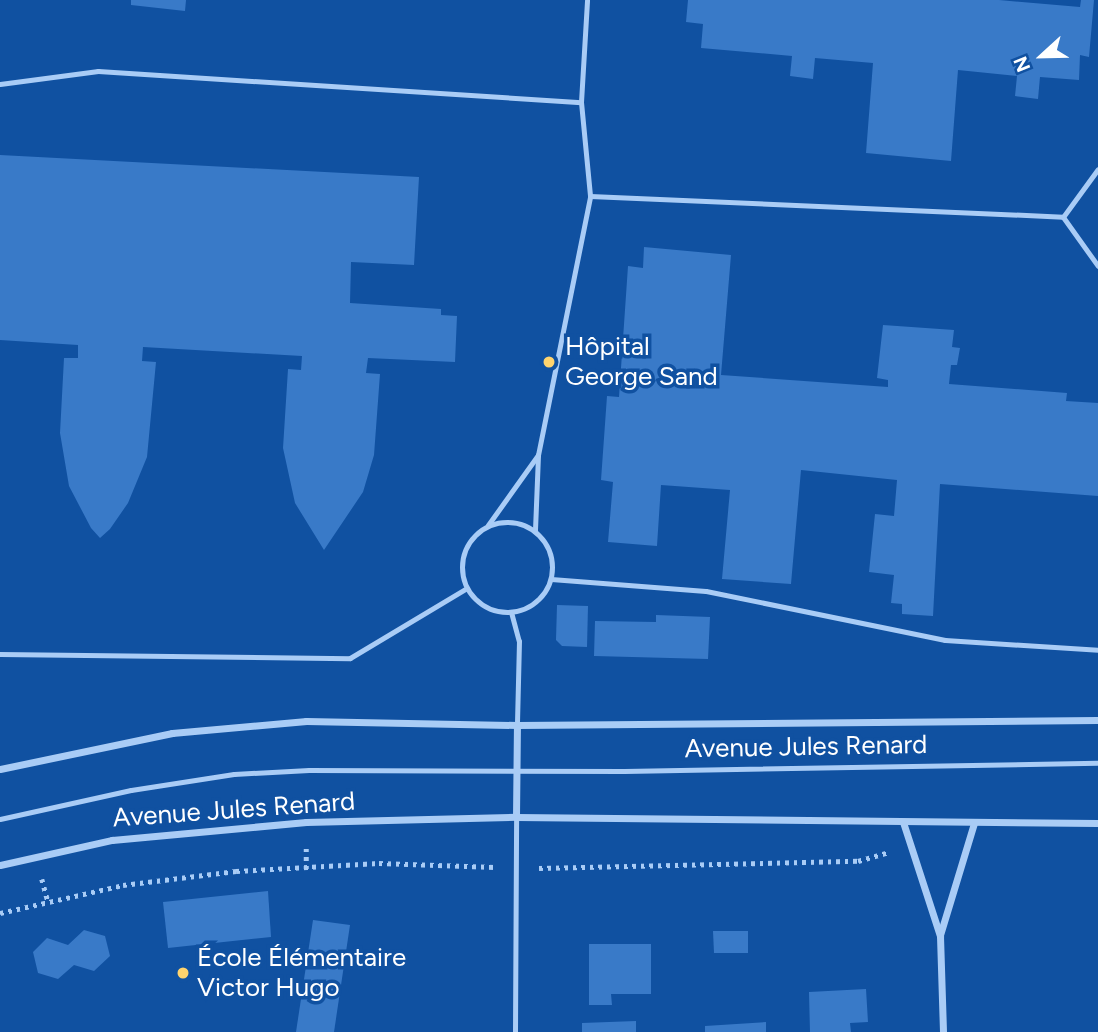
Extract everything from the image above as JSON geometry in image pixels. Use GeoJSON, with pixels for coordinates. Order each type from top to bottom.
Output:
{"type":"FeatureCollection","features":[{"type":"Feature","properties":{"kind":"street","name":"Avenue Jules Renard"},"geometry":{"type":"LineString","coordinates":[[0,769],[172,733],[306,721],[516,725],[1098,720]]}},
{"type":"Feature","properties":{"kind":"street"},"geometry":{"type":"LineString","coordinates":[[516,725],[516,817]]}},
{"type":"Feature","properties":{"kind":"street","name":"Avenue Jules Renard"},"geometry":{"type":"LineString","coordinates":[[0,865],[112,839],[306,822],[516,817],[1098,823]]}},
{"type":"Feature","properties":{"kind":"street"},"geometry":{"type":"LineString","coordinates":[[903,822],[940,936],[943,1032]]}},
{"type":"Feature","properties":{"kind":"street"},"geometry":{"type":"LineString","coordinates":[[940,936],[974,823]]}},
{"type":"Feature","properties":{"kind":"lane"},"geometry":{"type":"LineString","coordinates":[[535,531],[538,455],[590,195],[581,102],[587,0]]}},
{"type":"Feature","properties":{"kind":"lane"},"geometry":{"type":"LineString","coordinates":[[0,84],[98,71],[581,102]]}},
{"type":"Feature","properties":{"kind":"lane"},"geometry":{"type":"LineString","coordinates":[[1063,217],[1098,169]]}},
{"type":"Feature","properties":{"kind":"lane"},"geometry":{"type":"LineString","coordinates":[[590,195],[1063,217]]}},
{"type":"Feature","properties":{"kind":"lane"},"geometry":{"type":"LineString","coordinates":[[1063,217],[1098,267]]}},
{"type":"Feature","properties":{"kind":"lane"},"geometry":{"type":"LineString","coordinates":[[488,526],[512,521],[535,531],[550,553],[551,579],[536,602],[511,612],[485,606],[467,588],[462,559],[476,534],[488,526],[538,455]]}},
{"type":"Feature","properties":{"kind":"lane"},"geometry":{"type":"LineString","coordinates":[[551,579],[706,592],[945,640],[1098,650]]}},
{"type":"Feature","properties":{"kind":"lane"},"geometry":{"type":"LineString","coordinates":[[0,654],[350,657],[467,588]]}},
{"type":"Feature","properties":{"kind":"lane"},"geometry":{"type":"LineString","coordinates":[[511,612],[519,641],[516,725]]}},
{"type":"Feature","properties":{"kind":"lane","name":"Avenue Jules Renard"},"geometry":{"type":"LineString","coordinates":[[0,819],[131,790],[234,775],[309,770],[515,771],[1098,763]]}},
{"type":"Feature","properties":{"kind":"lane"},"geometry":{"type":"LineString","coordinates":[[515,1032],[518,868],[516,817]]}},
{"type":"Feature","properties":{"kind":"path"},"geometry":{"type":"LineString","coordinates":[[0,913],[124,886],[236,871],[379,863],[518,868],[858,861],[887,852]]}},
{"type":"Feature","properties":{"kind":"building"},"geometry":{"type":"Polygon","coordinates":[[[131,0],[186,0],[185,11],[131,5],[131,0]]]}},
{"type":"Feature","properties":{"kind":"building"},"geometry":{"type":"Polygon","coordinates":[[[688,0],[999,0],[1080,7],[1081,0],[1094,0],[1089,57],[1080,55],[1079,80],[1040,77],[1038,99],[1015,96],[1017,76],[958,70],[951,161],[866,153],[873,63],[815,58],[813,79],[790,76],[792,56],[701,48],[703,24],[686,22],[688,0]]]}},
{"type":"Feature","properties":{"kind":"building"},"geometry":{"type":"Polygon","coordinates":[[[0,155],[419,177],[414,265],[351,262],[350,303],[441,309],[441,315],[457,316],[455,362],[368,358],[366,373],[380,374],[374,455],[363,492],[324,550],[295,503],[283,448],[288,369],[301,370],[302,356],[143,347],[142,361],[156,362],[147,457],[128,503],[110,529],[100,538],[91,528],[69,486],[60,433],[64,358],[78,358],[78,345],[0,340],[0,155]]]}},
{"type":"Feature","properties":{"kind":"building"},"geometry":{"type":"Polygon","coordinates":[[[644,247],[731,255],[721,375],[888,387],[888,380],[877,378],[883,325],[954,330],[952,347],[960,348],[957,365],[951,365],[949,384],[1067,393],[1066,401],[1098,403],[1098,496],[940,484],[933,616],[902,614],[902,604],[891,603],[894,575],[869,572],[875,514],[894,516],[897,480],[801,470],[791,584],[722,579],[730,490],[661,485],[657,546],[608,542],[613,482],[601,480],[607,396],[619,397],[628,266],[643,268],[644,247]]]}},
{"type":"Feature","properties":{"kind":"building"},"geometry":{"type":"Polygon","coordinates":[[[557,605],[588,606],[587,647],[562,646],[556,640],[557,605]]]}},
{"type":"Feature","properties":{"kind":"building"},"geometry":{"type":"Polygon","coordinates":[[[656,615],[710,617],[708,659],[594,656],[595,621],[656,622],[656,615]]]}},
{"type":"Feature","properties":{"kind":"building"},"geometry":{"type":"Polygon","coordinates":[[[268,891],[271,937],[168,948],[163,902],[268,891]]]}},
{"type":"Feature","properties":{"kind":"building"},"geometry":{"type":"Polygon","coordinates":[[[313,920],[350,925],[334,1032],[296,1032],[313,920]]]}},
{"type":"Feature","properties":{"kind":"building"},"geometry":{"type":"Polygon","coordinates":[[[84,930],[105,936],[110,956],[94,971],[74,965],[58,979],[38,973],[33,952],[47,938],[68,945],[84,930]]]}},
{"type":"Feature","properties":{"kind":"building"},"geometry":{"type":"Polygon","coordinates":[[[713,931],[748,931],[748,953],[714,953],[713,931]]]}},
{"type":"Feature","properties":{"kind":"building"},"geometry":{"type":"Polygon","coordinates":[[[589,944],[651,944],[651,994],[611,994],[612,1005],[589,1005],[589,944]]]}},
{"type":"Feature","properties":{"kind":"building"},"geometry":{"type":"Polygon","coordinates":[[[866,989],[868,1022],[850,1023],[851,1032],[810,1032],[809,992],[866,989]]]}},
{"type":"Feature","properties":{"kind":"building"},"geometry":{"type":"Polygon","coordinates":[[[636,1021],[636,1032],[582,1032],[582,1023],[636,1021]]]}},
{"type":"Feature","properties":{"kind":"building"},"geometry":{"type":"Polygon","coordinates":[[[766,1022],[766,1032],[705,1032],[705,1026],[766,1022]]]}},
{"type":"Feature","properties":{"kind":"place","name":"Hôpital George Sand"},"geometry":{"type":"Point","coordinates":[549,362]}},
{"type":"Feature","properties":{"kind":"place","name":"École Élémentaire Victor Hugo"},"geometry":{"type":"Point","coordinates":[183,973]}}]}
